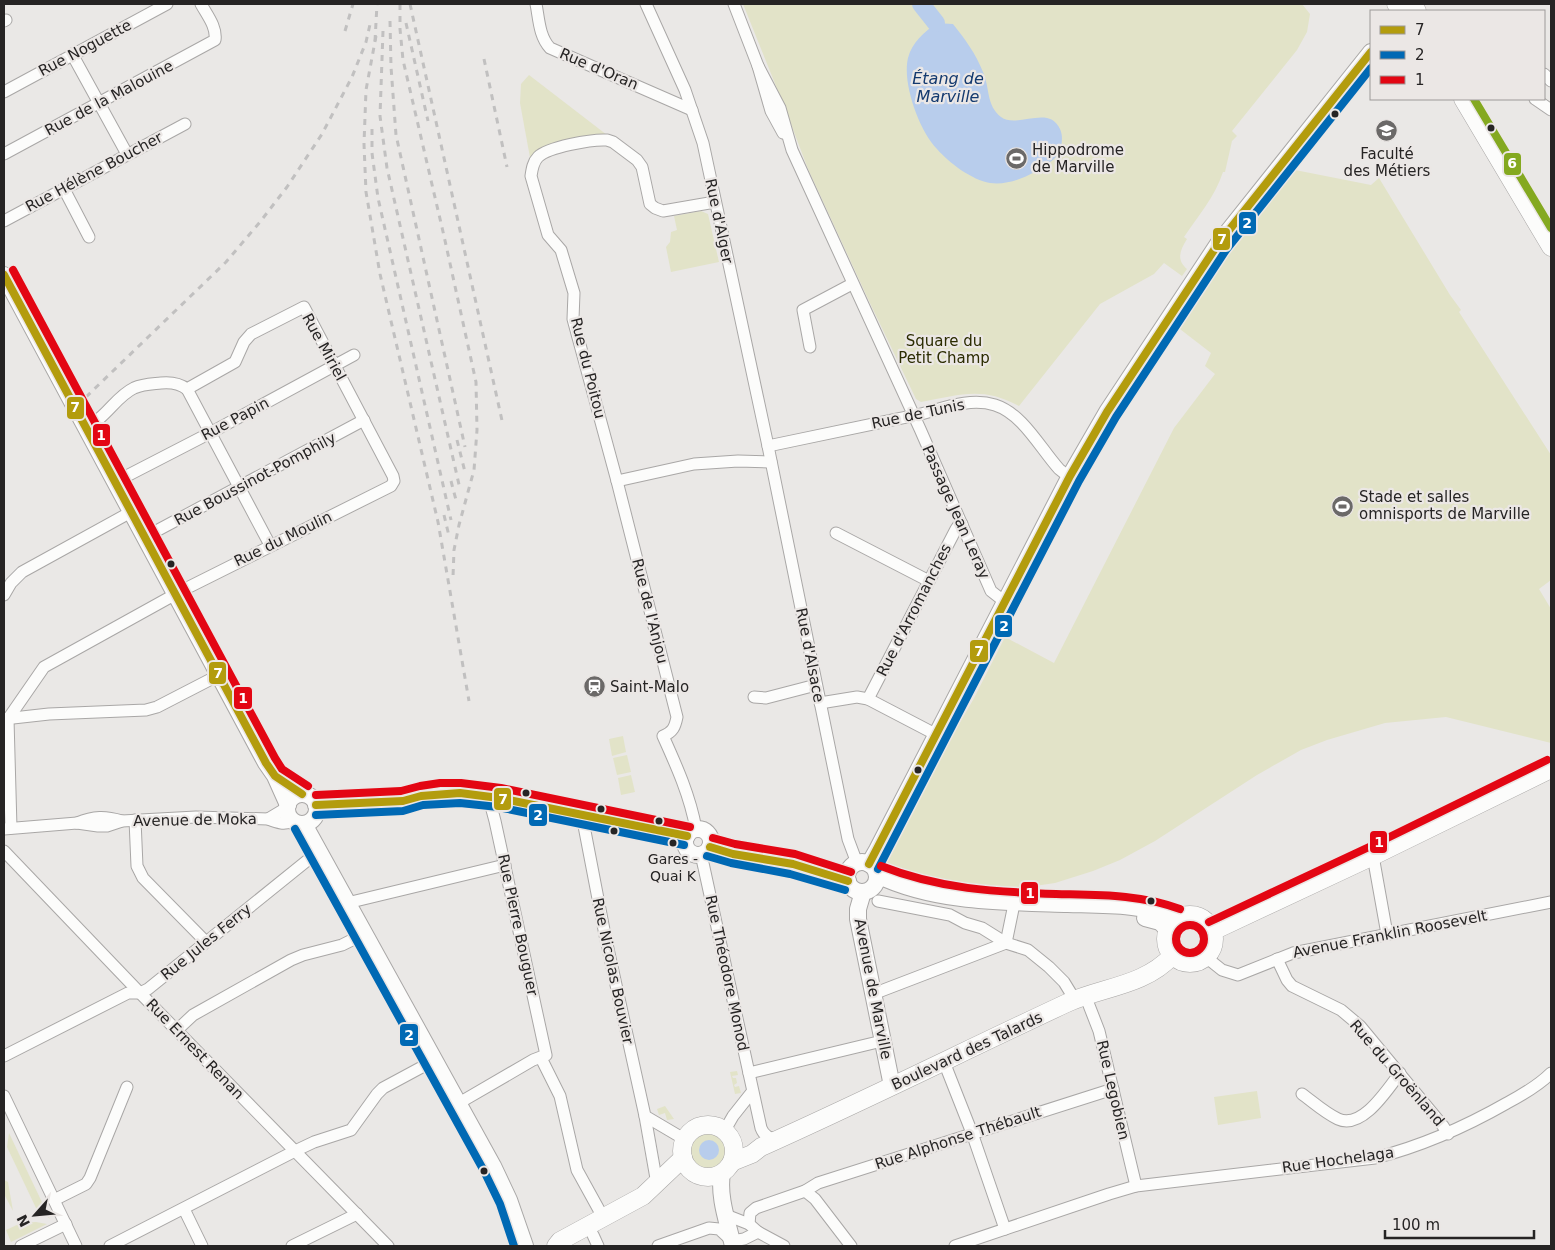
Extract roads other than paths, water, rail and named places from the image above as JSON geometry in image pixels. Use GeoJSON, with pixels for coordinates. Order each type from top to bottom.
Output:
{"type":"FeatureCollection","features":[{"type":"Feature","properties":{"kind":"main road"},"geometry":{"type":"LineString","coordinates":[[1396,4],[1412,8]]}},
{"type":"Feature","properties":{"kind":"main road"},"geometry":{"type":"LineString","coordinates":[[1464,100],[1551,247]]}},
{"type":"Feature","properties":{"kind":"main road"},"geometry":{"type":"LineString","coordinates":[[1477,100],[1551,227]]}},
{"type":"Feature","properties":{"kind":"main road"},"geometry":{"type":"LineString","coordinates":[[1213,931],[1373,856],[1551,769]]}},
{"type":"Feature","properties":{"kind":"main road"},"geometry":{"type":"LineString","coordinates":[[1187,915],[1199,916],[1209,923],[1213,931],[1214,945],[1206,958],[1199,962],[1189,964],[1182,962],[1172,956],[1167,946],[1172,924],[1187,915]]}},
{"type":"Feature","properties":{"kind":"main road","name":"Boulevard des Talards"},"geometry":{"type":"LineString","coordinates":[[727,1168],[761,1147],[1080,997],[1142,978],[1158,969],[1172,956]]}},
{"type":"Feature","properties":{"kind":"main road"},"geometry":{"type":"LineString","coordinates":[[730,1136],[734,1156],[727,1168],[714,1177],[699,1176],[686,1164],[682,1145],[684,1139],[702,1124],[710,1124],[730,1136],[761,1147]]}},
{"type":"Feature","properties":{"kind":"main road"},"geometry":{"type":"LineString","coordinates":[[556,1246],[560,1241],[604,1219],[643,1196],[686,1164]]}},
{"type":"Feature","properties":{"kind":"main road"},"geometry":{"type":"LineString","coordinates":[[572,1246],[595,1241],[647,1204],[686,1164]]}},
{"type":"Feature","properties":{"kind":"street","name":"Rue Noguette"},"geometry":{"type":"LineString","coordinates":[[4,92],[167,4]]}},
{"type":"Feature","properties":{"kind":"street","name":"Rue de la Malouine"},"geometry":{"type":"LineString","coordinates":[[4,154],[215,40],[216,35],[213,26],[201,4]]}},
{"type":"Feature","properties":{"kind":"street","name":"Rue d'Oran"},"geometry":{"type":"LineString","coordinates":[[536,4],[541,34],[544,42],[550,48],[692,110]]}},
{"type":"Feature","properties":{"kind":"street","name":"Rue d'Alger"},"geometry":{"type":"LineString","coordinates":[[646,4],[685,90],[703,143],[768,446]]}},
{"type":"Feature","properties":{"kind":"street","name":"Passage Jean Leray"},"geometry":{"type":"LineString","coordinates":[[734,4],[758,66],[780,108],[792,150],[852,284],[914,415],[990,591],[1005,602]]}},
{"type":"Feature","properties":{"kind":"street","name":"Avenue de Marville"},"geometry":{"type":"LineString","coordinates":[[892,1086],[858,919],[864,879],[877,850],[1070,476],[1112,405],[1218,244],[1370,53]]}},
{"type":"Feature","properties":{"kind":"street"},"geometry":{"type":"LineString","coordinates":[[72,54],[127,154]]}},
{"type":"Feature","properties":{"kind":"street"},"geometry":{"type":"LineString","coordinates":[[1536,100],[1551,110]]}},
{"type":"Feature","properties":{"kind":"street","name":"Rue Hélène Boucher"},"geometry":{"type":"LineString","coordinates":[[4,221],[185,124]]}},
{"type":"Feature","properties":{"kind":"street","name":"Rue du Poitou"},"geometry":{"type":"LineString","coordinates":[[618,481],[573,319],[574,293],[561,250],[548,235],[531,176],[532,167],[538,157],[545,152],[569,145],[602,140],[613,142],[637,160],[642,167],[650,204],[655,208],[663,211],[715,202]]}},
{"type":"Feature","properties":{"kind":"street"},"geometry":{"type":"LineString","coordinates":[[64,189],[89,237]]}},
{"type":"Feature","properties":{"kind":"street"},"geometry":{"type":"LineString","coordinates":[[4,275],[266,763],[275,776],[293,814],[319,851],[459,1103],[509,1200],[525,1246]]}},
{"type":"Feature","properties":{"kind":"street"},"geometry":{"type":"LineString","coordinates":[[810,347],[803,310],[852,284]]}},
{"type":"Feature","properties":{"kind":"street","name":"Rue Miriel"},"geometry":{"type":"LineString","coordinates":[[187,389],[235,362],[244,342],[251,334],[304,308],[394,476],[391,486]]}},
{"type":"Feature","properties":{"kind":"street","name":"Rue Papin"},"geometry":{"type":"LineString","coordinates":[[115,482],[354,355]]}},
{"type":"Feature","properties":{"kind":"street"},"geometry":{"type":"LineString","coordinates":[[85,427],[101,417],[126,393],[139,386],[168,383],[178,384],[187,389],[270,545]]}},
{"type":"Feature","properties":{"kind":"street","name":"Rue de Tunis"},"geometry":{"type":"LineString","coordinates":[[768,446],[964,403],[980,402],[996,405],[1010,413],[1023,425],[1059,469],[1070,476]]}},
{"type":"Feature","properties":{"kind":"street","name":"Rue Boussinot-Pomphily"},"geometry":{"type":"LineString","coordinates":[[145,537],[364,420]]}},
{"type":"Feature","properties":{"kind":"street","name":"Rue d'Alsace"},"geometry":{"type":"LineString","coordinates":[[768,446],[848,839],[864,879]]}},
{"type":"Feature","properties":{"kind":"street"},"geometry":{"type":"LineString","coordinates":[[618,481],[694,464],[738,461],[771,462]]}},
{"type":"Feature","properties":{"kind":"street","name":"Rue de l'Anjou"},"geometry":{"type":"LineString","coordinates":[[618,481],[677,717],[675,727],[670,733],[663,736],[684,784],[692,811],[689,836]]}},
{"type":"Feature","properties":{"kind":"street","name":"Rue du Moulin"},"geometry":{"type":"LineString","coordinates":[[6,719],[44,667],[176,594],[270,545],[391,486]]}},
{"type":"Feature","properties":{"kind":"street"},"geometry":{"type":"LineString","coordinates":[[4,595],[11,583],[22,572],[131,512]]}},
{"type":"Feature","properties":{"kind":"street","name":"Rue d'Arromanches"},"geometry":{"type":"LineString","coordinates":[[868,699],[958,526],[962,524]]}},
{"type":"Feature","properties":{"kind":"street"},"geometry":{"type":"LineString","coordinates":[[836,533],[929,581]]}},
{"type":"Feature","properties":{"kind":"street"},"geometry":{"type":"LineString","coordinates":[[7,828],[6,719],[49,714],[146,710],[156,707],[219,675]]}},
{"type":"Feature","properties":{"kind":"street"},"geometry":{"type":"LineString","coordinates":[[754,697],[766,698],[816,685]]}},
{"type":"Feature","properties":{"kind":"street"},"geometry":{"type":"LineString","coordinates":[[820,703],[857,697],[868,699],[937,735]]}},
{"type":"Feature","properties":{"kind":"street"},"geometry":{"type":"LineString","coordinates":[[275,776],[302,794],[311,797],[316,805],[314,817],[308,823],[293,814]]}},
{"type":"Feature","properties":{"kind":"street"},"geometry":{"type":"LineString","coordinates":[[293,814],[294,797],[302,794]]}},
{"type":"Feature","properties":{"kind":"street"},"geometry":{"type":"LineString","coordinates":[[316,805],[403,801],[412,805],[488,801],[689,836]]}},
{"type":"Feature","properties":{"kind":"street"},"geometry":{"type":"LineString","coordinates":[[488,801],[584,826],[680,843],[689,836],[704,830],[707,833],[707,847]]}},
{"type":"Feature","properties":{"kind":"street","name":"Rue Pierre Bouguer"},"geometry":{"type":"LineString","coordinates":[[488,801],[504,865],[544,1056],[560,1096],[577,1170],[604,1219]]}},
{"type":"Feature","properties":{"kind":"street","name":"Avenue de Moka"},"geometry":{"type":"LineString","coordinates":[[7,828],[77,823],[91,817],[107,816],[122,821],[217,817],[268,819],[293,814]]}},
{"type":"Feature","properties":{"kind":"street"},"geometry":{"type":"LineString","coordinates":[[135,820],[138,866],[143,878],[206,942]]}},
{"type":"Feature","properties":{"kind":"street","name":"Rue Nicolas Bouvier"},"geometry":{"type":"LineString","coordinates":[[584,826],[605,935],[645,1116],[657,1184]]}},
{"type":"Feature","properties":{"kind":"street"},"geometry":{"type":"LineString","coordinates":[[689,836],[687,847],[692,853],[724,840],[832,865],[864,879],[946,905],[974,908],[1104,912],[1172,924]]}},
{"type":"Feature","properties":{"kind":"street","name":"Rue Théodore Monod"},"geometry":{"type":"LineString","coordinates":[[707,847],[752,1092],[763,1132],[772,1139],[778,1139]]}},
{"type":"Feature","properties":{"kind":"street","name":"Rue Ernest Renan"},"geometry":{"type":"LineString","coordinates":[[4,851],[388,1246]]}},
{"type":"Feature","properties":{"kind":"street","name":"Rue Jules Ferry"},"geometry":{"type":"LineString","coordinates":[[4,1056],[128,992],[140,993],[148,989],[319,851]]}},
{"type":"Feature","properties":{"kind":"street"},"geometry":{"type":"LineString","coordinates":[[1373,856],[1386,934]]}},
{"type":"Feature","properties":{"kind":"street"},"geometry":{"type":"LineString","coordinates":[[347,903],[504,865]]}},
{"type":"Feature","properties":{"kind":"street"},"geometry":{"type":"LineString","coordinates":[[864,879],[962,898],[1126,907],[1165,914],[1172,924]]}},
{"type":"Feature","properties":{"kind":"street","name":"Rue Legobien"},"geometry":{"type":"LineString","coordinates":[[864,879],[965,923],[982,928],[1006,943],[1028,950],[1080,997],[1099,1031],[1136,1186]]}},
{"type":"Feature","properties":{"kind":"street","name":"Avenue Franklin Roosevelt"},"geometry":{"type":"LineString","coordinates":[[1206,958],[1222,970],[1238,975],[1292,953],[1551,902]]}},
{"type":"Feature","properties":{"kind":"street"},"geometry":{"type":"LineString","coordinates":[[873,994],[1006,943],[1013,909]]}},
{"type":"Feature","properties":{"kind":"street"},"geometry":{"type":"LineString","coordinates":[[177,1030],[193,1015],[290,960],[342,945],[364,934]]}},
{"type":"Feature","properties":{"kind":"street","name":"Rue du Groënland"},"geometry":{"type":"LineString","coordinates":[[1277,959],[1292,986],[1341,1010],[1360,1026],[1448,1134]]}},
{"type":"Feature","properties":{"kind":"street"},"geometry":{"type":"LineString","coordinates":[[748,1073],[882,1041]]}},
{"type":"Feature","properties":{"kind":"street"},"geometry":{"type":"LineString","coordinates":[[459,1103],[533,1060],[544,1056]]}},
{"type":"Feature","properties":{"kind":"street"},"geometry":{"type":"LineString","coordinates":[[110,1246],[295,1151],[314,1142],[351,1130],[377,1094],[384,1088],[435,1060]]}},
{"type":"Feature","properties":{"kind":"street"},"geometry":{"type":"LineString","coordinates":[[944,1062],[972,1133],[1005,1229]]}},
{"type":"Feature","properties":{"kind":"street"},"geometry":{"type":"LineString","coordinates":[[1302,1094],[1337,1119],[1347,1122],[1360,1118],[1372,1108],[1400,1073]]}},
{"type":"Feature","properties":{"kind":"street","name":"Rue Hochelaga"},"geometry":{"type":"LineString","coordinates":[[956,1246],[980,1242],[1005,1229],[1136,1186],[1376,1158],[1408,1150],[1448,1134],[1516,1098],[1551,1073]]}},
{"type":"Feature","properties":{"kind":"street"},"geometry":{"type":"LineString","coordinates":[[54,1200],[86,1184],[90,1178],[127,1087]]}},
{"type":"Feature","properties":{"kind":"street","name":"Rue Alphonse Thébault"},"geometry":{"type":"LineString","coordinates":[[754,1228],[750,1213],[756,1208],[805,1191],[818,1183],[1113,1089]]}},
{"type":"Feature","properties":{"kind":"street"},"geometry":{"type":"LineString","coordinates":[[730,1136],[733,1116],[752,1092]]}},
{"type":"Feature","properties":{"kind":"street"},"geometry":{"type":"LineString","coordinates":[[4,1096],[76,1246]]}},
{"type":"Feature","properties":{"kind":"street"},"geometry":{"type":"LineString","coordinates":[[645,1116],[684,1139]]}},
{"type":"Feature","properties":{"kind":"street"},"geometry":{"type":"LineString","coordinates":[[727,1168],[721,1188],[732,1244]]}},
{"type":"Feature","properties":{"kind":"street"},"geometry":{"type":"LineString","coordinates":[[805,1191],[814,1199],[851,1246]]}},
{"type":"Feature","properties":{"kind":"street"},"geometry":{"type":"LineString","coordinates":[[184,1209],[202,1246]]}},
{"type":"Feature","properties":{"kind":"street"},"geometry":{"type":"LineString","coordinates":[[292,1246],[357,1214]]}},
{"type":"Feature","properties":{"kind":"street"},"geometry":{"type":"LineString","coordinates":[[726,1216],[754,1228],[784,1246]]}},
{"type":"Feature","properties":{"kind":"street"},"geometry":{"type":"LineString","coordinates":[[21,1246],[66,1224]]}},
{"type":"Feature","properties":{"kind":"street"},"geometry":{"type":"LineString","coordinates":[[658,1246],[709,1228],[719,1229],[732,1244]]}},
{"type":"Feature","properties":{"kind":"street"},"geometry":{"type":"LineString","coordinates":[[732,1244],[744,1239],[754,1228]]}},
{"type":"Feature","properties":{"kind":"water","name":"Étang de Marville"},"geometry":{"type":"Polygon","coordinates":[[[936,23],[953,24],[966,41],[983,72],[993,107],[1001,117],[1015,120],[1041,117],[1055,122],[1060,129],[1062,143],[1054,159],[1037,171],[1014,181],[990,183],[961,170],[948,160],[930,141],[914,106],[907,80],[907,68],[912,47],[936,23]]]}},
{"type":"Feature","properties":{"kind":"water"},"geometry":{"type":"Polygon","coordinates":[[[709,1140],[716,1143],[719,1150],[716,1157],[709,1160],[702,1157],[699,1150],[702,1143],[709,1140]]]}},
{"type":"Feature","properties":{"kind":"waterway"},"geometry":{"type":"LineString","coordinates":[[921,4],[936,23]]}},
{"type":"Feature","properties":{"kind":"railway"},"geometry":{"type":"LineString","coordinates":[[345,31],[353,4]]}},
{"type":"Feature","properties":{"kind":"railway"},"geometry":{"type":"LineString","coordinates":[[375,41],[377,4]]}},
{"type":"Feature","properties":{"kind":"railway"},"geometry":{"type":"LineString","coordinates":[[400,4],[403,60],[476,382],[477,430],[474,470],[454,550],[453,577]]}},
{"type":"Feature","properties":{"kind":"railway"},"geometry":{"type":"LineString","coordinates":[[410,4],[503,425]]}},
{"type":"Feature","properties":{"kind":"railway"},"geometry":{"type":"LineString","coordinates":[[86,397],[226,262],[287,187],[322,134],[352,77],[366,42],[371,20]]}},
{"type":"Feature","properties":{"kind":"railway"},"geometry":{"type":"LineString","coordinates":[[390,21],[396,135],[465,447]]}},
{"type":"Feature","properties":{"kind":"railway"},"geometry":{"type":"LineString","coordinates":[[406,23],[428,121]]}},
{"type":"Feature","properties":{"kind":"railway"},"geometry":{"type":"LineString","coordinates":[[383,31],[380,116],[387,168],[460,489]]}},
{"type":"Feature","properties":{"kind":"railway"},"geometry":{"type":"LineString","coordinates":[[376,36],[366,90],[364,144],[366,192],[380,274],[438,522],[469,701]]}},
{"type":"Feature","properties":{"kind":"railway"},"geometry":{"type":"LineString","coordinates":[[484,59],[507,167]]}},
{"type":"Feature","properties":{"kind":"railway"},"geometry":{"type":"LineString","coordinates":[[372,129],[372,153],[378,198],[451,520]]}},
{"type":"Feature","properties":{"kind":"railway"},"geometry":{"type":"LineString","coordinates":[[457,440],[465,472]]}},
{"type":"Feature","properties":{"kind":"railway"},"geometry":{"type":"LineString","coordinates":[[451,481],[456,500]]}},
{"type":"Feature","properties":{"kind":"railway"},"geometry":{"type":"LineString","coordinates":[[444,515],[449,536]]}},
{"type":"Feature","properties":{"kind":"place","name":"Faculté des Métiers"},"geometry":{"type":"Point","coordinates":[1387,131]}},
{"type":"Feature","properties":{"kind":"place","name":"Hippodrome de Marville"},"geometry":{"type":"Point","coordinates":[1016,159]}},
{"type":"Feature","properties":{"kind":"place","name":"Stade et salles omnisports de Marville"},"geometry":{"type":"Point","coordinates":[1343,506]}},
{"type":"Feature","properties":{"kind":"place","name":"Saint-Malo"},"geometry":{"type":"Point","coordinates":[594,687]}},
{"type":"Feature","properties":{"kind":"place","name":"Gares - Quai K"},"geometry":{"type":"Point","coordinates":[673,843]}},
{"type":"Feature","properties":{"kind":"park label","name":"Square du Petit Champ"},"geometry":{"type":"Point","coordinates":[944,350]}}]}
